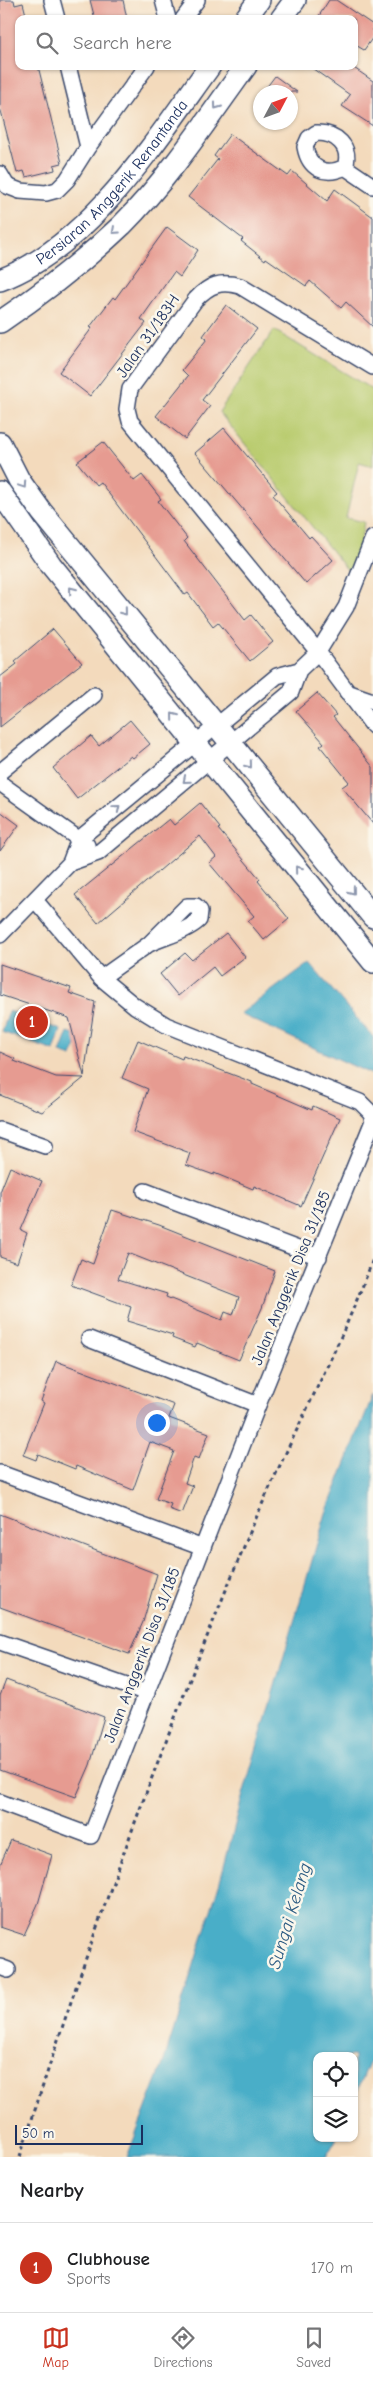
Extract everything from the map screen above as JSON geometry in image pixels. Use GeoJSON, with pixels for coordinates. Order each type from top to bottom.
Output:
{"type":"FeatureCollection","features":[{"type":"Feature","properties":{"kind":"street"},"geometry":{"type":"LineString","coordinates":[[52,0],[56,15]]}},
{"type":"Feature","properties":{"kind":"street"},"geometry":{"type":"LineString","coordinates":[[163,0],[167,15]]}},
{"type":"Feature","properties":{"kind":"street"},"geometry":{"type":"LineString","coordinates":[[186,15],[197,0]]}},
{"type":"Feature","properties":{"kind":"street"},"geometry":{"type":"LineString","coordinates":[[248,15],[259,0]]}},
{"type":"Feature","properties":{"kind":"street"},"geometry":{"type":"LineString","coordinates":[[284,15],[295,0]]}},
{"type":"Feature","properties":{"kind":"street"},"geometry":{"type":"LineString","coordinates":[[69,70],[88,147]]}},
{"type":"Feature","properties":{"kind":"street"},"geometry":{"type":"LineString","coordinates":[[0,174],[7,186],[20,191],[46,193],[57,190],[67,180],[88,147],[145,70]]}},
{"type":"Feature","properties":{"kind":"street","name":"Persiaran Anggerik Renantanda"},"geometry":{"type":"LineString","coordinates":[[0,280],[29,267],[57,248],[105,204],[156,140],[207,70]]}},
{"type":"Feature","properties":{"kind":"street"},"geometry":{"type":"LineString","coordinates":[[0,322],[48,289],[122,224],[173,166],[243,70]]}},
{"type":"Feature","properties":{"kind":"street"},"geometry":{"type":"LineString","coordinates":[[345,167],[373,186]]}},
{"type":"Feature","properties":{"kind":"street","name":"Jalan 31/183H"},"geometry":{"type":"LineString","coordinates":[[373,367],[240,286],[225,282],[214,284],[204,290],[196,299],[130,389],[127,398],[127,410],[130,421],[318,652],[373,726]]}},
{"type":"Feature","properties":{"kind":"street"},"geometry":{"type":"LineString","coordinates":[[0,442],[19,480],[41,511],[373,917]]}},
{"type":"Feature","properties":{"kind":"street"},"geometry":{"type":"LineString","coordinates":[[0,492],[51,565],[373,962]]}},
{"type":"Feature","properties":{"kind":"street"},"geometry":{"type":"LineString","coordinates":[[0,935],[70,864],[98,853],[291,692],[299,670],[318,652],[346,608],[373,538]]}},
{"type":"Feature","properties":{"kind":"street"},"geometry":{"type":"LineString","coordinates":[[70,864],[79,839],[277,676],[299,670]]}},
{"type":"Feature","properties":{"kind":"street"},"geometry":{"type":"LineString","coordinates":[[259,691],[272,708]]}},
{"type":"Feature","properties":{"kind":"street"},"geometry":{"type":"LineString","coordinates":[[346,692],[373,701]]}},
{"type":"Feature","properties":{"kind":"street"},"geometry":{"type":"LineString","coordinates":[[0,772],[94,695]]}},
{"type":"Feature","properties":{"kind":"street"},"geometry":{"type":"LineString","coordinates":[[0,784],[98,853]]}},
{"type":"Feature","properties":{"kind":"street","name":"Jalan Anggerik Disa 31/185"},"geometry":{"type":"LineString","coordinates":[[0,1802],[91,1836],[258,1405],[371,1129],[371,1113],[360,1102],[166,1025],[135,1006],[101,978],[35,900]]}},
{"type":"Feature","properties":{"kind":"street"},"geometry":{"type":"LineString","coordinates":[[101,978],[149,944]]}},
{"type":"Feature","properties":{"kind":"street"},"geometry":{"type":"LineString","coordinates":[[0,1130],[45,1146]]}},
{"type":"Feature","properties":{"kind":"street"},"geometry":{"type":"LineString","coordinates":[[145,1191],[318,1257]]}},
{"type":"Feature","properties":{"kind":"street"},"geometry":{"type":"LineString","coordinates":[[89,1339],[258,1405]]}},
{"type":"Feature","properties":{"kind":"street"},"geometry":{"type":"LineString","coordinates":[[0,1473],[203,1548]]}},
{"type":"Feature","properties":{"kind":"street"},"geometry":{"type":"LineString","coordinates":[[0,1642],[146,1693]]}},
{"type":"Feature","properties":{"kind":"path"},"geometry":{"type":"LineString","coordinates":[[20,2157],[140,1809],[248,1535],[357,1302],[373,1258]]}},
{"type":"Feature","properties":{"kind":"green space"},"geometry":{"type":"Polygon","coordinates":[[[274,330],[373,390],[373,466],[359,462],[346,518],[364,522],[359,552],[349,572],[219,412],[274,330]]]}},
{"type":"Feature","properties":{"kind":"water"},"geometry":{"type":"Polygon","coordinates":[[[309,963],[373,1037],[373,1075],[240,1014],[309,963]]]}},
{"type":"Feature","properties":{"kind":"water"},"geometry":{"type":"Polygon","coordinates":[[[9,1011],[61,1030],[54,1051],[2,1032],[9,1011]]]}},
{"type":"Feature","properties":{"kind":"water"},"geometry":{"type":"Polygon","coordinates":[[[68,1032],[79,1036],[72,1057],[60,1053],[68,1032]]]}},
{"type":"Feature","properties":{"kind":"water","name":"Sungai Kelang"},"geometry":{"type":"Polygon","coordinates":[[[373,1395],[373,2053],[358,2089],[358,2052],[313,2052],[313,2142],[335,2142],[326,2157],[127,2157],[163,2064],[221,1878],[242,1798],[326,1513],[373,1395]]]}},
{"type":"Feature","properties":{"kind":"building"},"geometry":{"type":"Polygon","coordinates":[[[0,0],[14,0],[15,5],[23,3],[26,15],[15,15],[15,70],[39,70],[62,163],[54,165],[55,170],[26,177],[24,171],[17,173],[0,107],[0,0]]]}},
{"type":"Feature","properties":{"kind":"building"},"geometry":{"type":"Polygon","coordinates":[[[90,0],[123,0],[126,15],[94,15],[90,0]]]}},
{"type":"Feature","properties":{"kind":"building"},"geometry":{"type":"Polygon","coordinates":[[[329,0],[336,0],[373,25],[373,37],[364,50],[358,46],[358,15],[320,15],[329,0]]]}},
{"type":"Feature","properties":{"kind":"building"},"geometry":{"type":"Polygon","coordinates":[[[315,70],[357,70],[373,81],[373,126],[342,106],[350,95],[315,70]]]}},
{"type":"Feature","properties":{"kind":"building"},"geometry":{"type":"Polygon","coordinates":[[[275,76],[287,85],[268,85],[275,76]]]}},
{"type":"Feature","properties":{"kind":"building"},"geometry":{"type":"Polygon","coordinates":[[[230,134],[288,176],[292,171],[327,201],[335,189],[373,217],[373,327],[346,302],[341,308],[310,281],[306,286],[266,258],[265,260],[241,241],[243,239],[188,197],[218,159],[214,156],[230,134]]]}},
{"type":"Feature","properties":{"kind":"building"},"geometry":{"type":"Polygon","coordinates":[[[167,227],[198,250],[180,277],[174,272],[141,319],[146,323],[90,396],[59,372],[92,328],[90,327],[113,297],[115,299],[167,227]]]}},
{"type":"Feature","properties":{"kind":"building"},"geometry":{"type":"Polygon","coordinates":[[[226,305],[257,329],[202,400],[210,406],[185,439],[156,416],[188,376],[182,370],[207,339],[203,336],[226,305]]]}},
{"type":"Feature","properties":{"kind":"building"},"geometry":{"type":"Polygon","coordinates":[[[224,428],[277,492],[273,495],[309,538],[311,536],[333,560],[306,584],[195,453],[224,428]]]}},
{"type":"Feature","properties":{"kind":"building"},"geometry":{"type":"Polygon","coordinates":[[[103,442],[134,481],[142,475],[161,499],[158,501],[187,538],[184,541],[245,620],[251,615],[273,642],[250,661],[218,622],[213,626],[188,593],[185,595],[100,482],[96,485],[77,462],[103,442]]]}},
{"type":"Feature","properties":{"kind":"building"},"geometry":{"type":"Polygon","coordinates":[[[53,629],[82,663],[0,727],[0,677],[17,664],[15,661],[53,629]]]}},
{"type":"Feature","properties":{"kind":"building"},"geometry":{"type":"Polygon","coordinates":[[[317,693],[336,715],[333,717],[373,767],[373,824],[342,787],[349,782],[320,746],[324,743],[296,711],[317,693]]]}},
{"type":"Feature","properties":{"kind":"building"},"geometry":{"type":"Polygon","coordinates":[[[130,720],[150,744],[133,758],[131,756],[77,799],[53,768],[91,736],[99,746],[130,720]]]}},
{"type":"Feature","properties":{"kind":"building"},"geometry":{"type":"Polygon","coordinates":[[[200,803],[220,828],[218,829],[260,879],[258,881],[289,919],[264,940],[248,921],[254,916],[209,863],[216,857],[200,836],[98,923],[75,895],[169,819],[174,825],[200,803]]]}},
{"type":"Feature","properties":{"kind":"building"},"geometry":{"type":"Polygon","coordinates":[[[0,811],[19,825],[0,851],[0,811]]]}},
{"type":"Feature","properties":{"kind":"building"},"geometry":{"type":"Polygon","coordinates":[[[226,933],[245,957],[220,976],[213,967],[178,996],[160,974],[185,953],[192,960],[226,933]]]}},
{"type":"Feature","properties":{"kind":"building"},"geometry":{"type":"Polygon","coordinates":[[[0,964],[71,988],[69,993],[95,1002],[84,1076],[69,1018],[0,995],[0,964]]]}},
{"type":"Feature","properties":{"kind":"building"},"geometry":{"type":"Polygon","coordinates":[[[138,1040],[182,1059],[183,1056],[252,1082],[252,1084],[312,1110],[313,1106],[340,1118],[301,1206],[254,1186],[253,1189],[214,1173],[214,1175],[186,1165],[190,1153],[133,1132],[148,1089],[122,1078],[138,1040]]]}},
{"type":"Feature","properties":{"kind":"building"},"geometry":{"type":"Polygon","coordinates":[[[0,1052],[15,1059],[14,1061],[56,1077],[84,1078],[42,1112],[0,1095],[0,1052]]]}},
{"type":"Feature","properties":{"kind":"building"},"geometry":{"type":"Polygon","coordinates":[[[10,1167],[42,1181],[21,1230],[27,1233],[17,1263],[0,1257],[0,1192],[10,1167]]]}},
{"type":"Feature","properties":{"kind":"building"},"geometry":{"type":"Polygon","coordinates":[[[112,1210],[159,1225],[275,1271],[262,1308],[239,1360],[197,1343],[195,1347],[172,1338],[173,1335],[127,1321],[131,1307],[71,1285],[81,1259],[93,1264],[112,1210]],[[128,1253],[118,1279],[167,1294],[166,1297],[222,1320],[225,1312],[233,1315],[239,1297],[128,1253]]]}},
{"type":"Feature","properties":{"kind":"building"},"geometry":{"type":"Polygon","coordinates":[[[56,1361],[174,1405],[169,1418],[209,1433],[199,1459],[194,1457],[185,1483],[193,1486],[182,1514],[169,1509],[171,1504],[156,1499],[174,1451],[150,1442],[133,1490],[76,1466],[75,1469],[38,1454],[36,1460],[23,1455],[44,1403],[41,1401],[56,1361]]]}},
{"type":"Feature","properties":{"kind":"building"},"geometry":{"type":"Polygon","coordinates":[[[0,1514],[157,1574],[143,1622],[129,1654],[0,1607],[0,1514]]]}},
{"type":"Feature","properties":{"kind":"building"},"geometry":{"type":"Polygon","coordinates":[[[6,1680],[104,1717],[90,1765],[76,1797],[0,1770],[0,1696],[6,1680]]]}},
{"type":"Feature","properties":{"kind":"building"},"geometry":{"type":"Polygon","coordinates":[[[11,1840],[52,1855],[38,1904],[24,1935],[0,1927],[0,1865],[11,1840]]]}},
{"type":"Feature","properties":{"kind":"place","name":"Clubhouse"},"geometry":{"type":"Point","coordinates":[32,1022]}}]}
